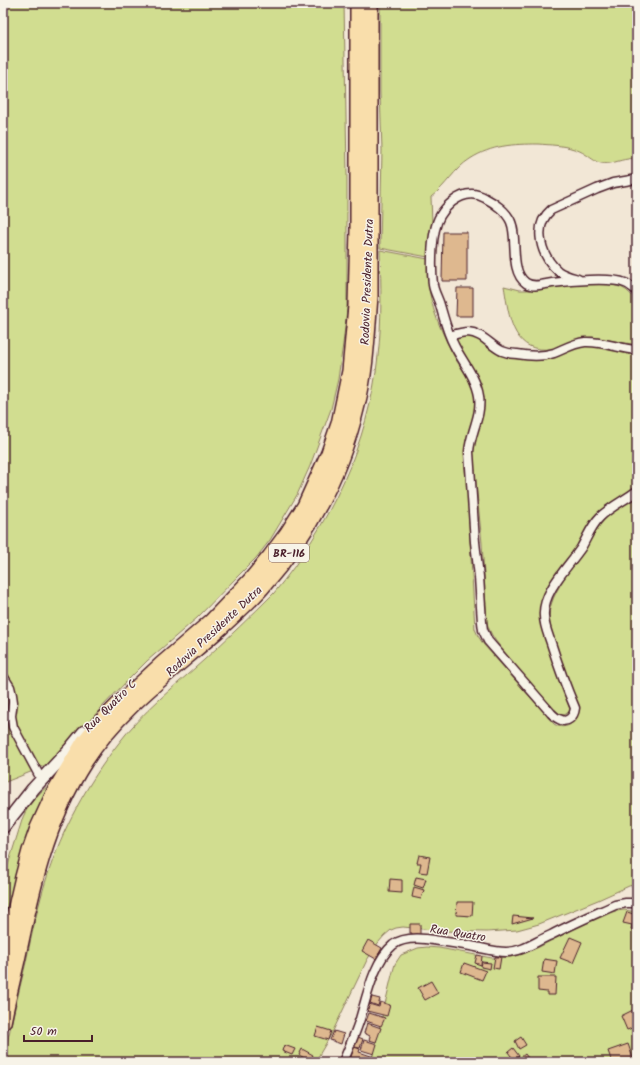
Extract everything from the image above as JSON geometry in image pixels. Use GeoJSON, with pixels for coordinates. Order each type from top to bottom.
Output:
{"type":"FeatureCollection","features":[{"type":"Feature","properties":{"kind":"highway","name":"Rodovia Presidente Dutra"},"geometry":{"type":"LineString","coordinates":[[3,962],[23,877],[38,828],[55,791],[84,742],[118,705],[161,665],[203,630],[250,581],[270,557],[306,506],[329,453],[339,424],[350,371],[356,306],[358,229],[358,3]]}},
{"type":"Feature","properties":{"kind":"highway","name":"Rodovia Presidente Dutra"},"geometry":{"type":"LineString","coordinates":[[3,1022],[21,936],[47,838],[70,786],[84,762],[98,742],[125,712],[222,626],[262,588],[287,556],[311,520],[345,448],[361,383],[366,348],[370,296],[370,3]]}},
{"type":"Feature","properties":{"kind":"street"},"geometry":{"type":"LineString","coordinates":[[582,280],[558,271],[550,263],[544,253],[540,241],[540,234],[542,223],[547,213],[557,207],[612,183],[637,179]]}},
{"type":"Feature","properties":{"kind":"street"},"geometry":{"type":"LineString","coordinates":[[637,291],[625,282],[618,281],[582,280],[535,286],[527,284],[523,281],[517,268],[514,254],[512,222],[497,205],[477,194],[464,195],[451,203],[440,216],[436,224],[432,254],[434,288],[450,336],[473,379],[479,396],[479,415],[471,439],[469,452],[483,630],[488,641],[551,713],[558,719],[570,719],[574,714],[574,708],[545,626],[545,604],[553,587],[581,548],[600,517],[637,491]]}},
{"type":"Feature","properties":{"kind":"street"},"geometry":{"type":"LineString","coordinates":[[450,336],[468,332],[476,334],[482,336],[502,351],[527,356],[541,356],[584,342],[593,342],[637,350]]}},
{"type":"Feature","properties":{"kind":"street","name":"Rua Quatro C"},"geometry":{"type":"LineString","coordinates":[[3,827],[33,789],[118,696],[153,665],[231,601]]}},
{"type":"Feature","properties":{"kind":"street"},"geometry":{"type":"LineString","coordinates":[[3,676],[10,688],[12,696],[13,702],[11,716],[13,727],[40,777]]}},
{"type":"Feature","properties":{"kind":"street","name":"Rua Quatro"},"geometry":{"type":"LineString","coordinates":[[343,1062],[378,966],[393,945],[413,939],[426,939],[506,952],[528,947],[614,905],[637,903]]}},
{"type":"Feature","properties":{"kind":"green space"},"geometry":{"type":"Polygon","coordinates":[[[3,3],[344,3],[347,173],[347,309],[338,379],[331,409],[310,466],[297,495],[270,540],[256,558],[197,618],[147,661],[127,681],[55,759],[33,771],[3,783],[3,3]]]}},
{"type":"Feature","properties":{"kind":"green space"},"geometry":{"type":"Polygon","coordinates":[[[380,3],[637,3],[637,159],[601,163],[575,149],[538,144],[503,146],[486,151],[464,163],[431,197],[432,223],[428,257],[380,248],[382,150],[380,92],[380,3]]]}},
{"type":"Feature","properties":{"kind":"green space"},"geometry":{"type":"Polygon","coordinates":[[[380,250],[428,259],[429,288],[437,319],[445,339],[474,391],[476,403],[474,417],[466,446],[464,461],[467,486],[475,629],[484,645],[554,724],[559,726],[563,727],[571,724],[577,717],[579,708],[551,632],[549,615],[553,598],[600,523],[610,513],[637,495],[637,884],[539,924],[517,930],[487,932],[443,931],[403,927],[391,930],[378,943],[367,960],[332,1033],[315,1062],[3,1062],[35,919],[53,859],[76,808],[107,759],[137,721],[274,593],[312,540],[329,512],[343,482],[356,452],[366,420],[373,388],[380,330],[380,250]]]}},
{"type":"Feature","properties":{"kind":"green space"},"geometry":{"type":"Polygon","coordinates":[[[590,284],[608,284],[617,286],[626,290],[636,300],[637,345],[592,337],[554,349],[539,349],[529,346],[522,341],[516,333],[509,315],[504,286],[526,290],[590,284]]]}},
{"type":"Feature","properties":{"kind":"green space"},"geometry":{"type":"Polygon","coordinates":[[[467,335],[479,339],[507,357],[516,359],[534,358],[586,345],[608,347],[637,353],[637,489],[614,504],[579,545],[545,596],[550,653],[570,709],[564,715],[557,712],[522,674],[496,641],[487,623],[482,543],[473,453],[484,407],[481,392],[453,337],[467,335]]]}},
{"type":"Feature","properties":{"kind":"green space"},"geometry":{"type":"Polygon","coordinates":[[[48,786],[32,828],[3,943],[3,881],[23,817],[34,800],[48,786]]]}},
{"type":"Feature","properties":{"kind":"green space"},"geometry":{"type":"Polygon","coordinates":[[[624,910],[637,912],[637,1062],[371,1062],[395,964],[401,955],[418,948],[427,947],[492,958],[510,957],[539,947],[600,915],[624,910]]]}},
{"type":"Feature","properties":{"kind":"building"},"geometry":{"type":"Polygon","coordinates":[[[443,232],[467,232],[467,281],[442,281],[443,232]]]}},
{"type":"Feature","properties":{"kind":"building"},"geometry":{"type":"Polygon","coordinates":[[[457,288],[473,288],[473,316],[456,316],[457,288]]]}},
{"type":"Feature","properties":{"kind":"building"},"geometry":{"type":"Polygon","coordinates":[[[419,855],[430,857],[427,873],[419,872],[421,863],[417,863],[419,855]]]}},
{"type":"Feature","properties":{"kind":"building"},"geometry":{"type":"Polygon","coordinates":[[[416,877],[426,879],[423,888],[414,885],[416,877]]]}},
{"type":"Feature","properties":{"kind":"building"},"geometry":{"type":"Polygon","coordinates":[[[390,879],[402,880],[402,893],[389,892],[390,879]]]}},
{"type":"Feature","properties":{"kind":"building"},"geometry":{"type":"Polygon","coordinates":[[[414,887],[424,890],[421,899],[412,897],[414,887]]]}},
{"type":"Feature","properties":{"kind":"building"},"geometry":{"type":"Polygon","coordinates":[[[457,902],[473,902],[472,916],[456,915],[457,902]]]}},
{"type":"Feature","properties":{"kind":"building"},"geometry":{"type":"Polygon","coordinates":[[[627,912],[637,915],[637,931],[631,929],[632,925],[623,923],[627,912]]]}},
{"type":"Feature","properties":{"kind":"building"},"geometry":{"type":"Polygon","coordinates":[[[513,916],[533,918],[512,924],[513,916]]]}},
{"type":"Feature","properties":{"kind":"building"},"geometry":{"type":"Polygon","coordinates":[[[410,924],[420,924],[420,936],[412,936],[412,933],[410,933],[410,924]]]}},
{"type":"Feature","properties":{"kind":"building"},"geometry":{"type":"Polygon","coordinates":[[[570,937],[582,942],[573,963],[560,958],[570,937]]]}},
{"type":"Feature","properties":{"kind":"building"},"geometry":{"type":"Polygon","coordinates":[[[368,940],[382,948],[376,959],[362,951],[368,940]]]}},
{"type":"Feature","properties":{"kind":"building"},"geometry":{"type":"Polygon","coordinates":[[[477,955],[482,956],[481,965],[475,963],[477,955]]]}},
{"type":"Feature","properties":{"kind":"building"},"geometry":{"type":"Polygon","coordinates":[[[495,957],[501,957],[499,969],[493,968],[495,957]]]}},
{"type":"Feature","properties":{"kind":"building"},"geometry":{"type":"Polygon","coordinates":[[[544,959],[557,961],[555,974],[542,972],[544,959]]]}},
{"type":"Feature","properties":{"kind":"building"},"geometry":{"type":"Polygon","coordinates":[[[482,962],[491,963],[490,969],[481,967],[482,962]]]}},
{"type":"Feature","properties":{"kind":"building"},"geometry":{"type":"Polygon","coordinates":[[[464,963],[486,971],[482,980],[461,972],[464,963]]]}},
{"type":"Feature","properties":{"kind":"building"},"geometry":{"type":"Polygon","coordinates":[[[538,977],[556,977],[555,995],[547,995],[547,992],[538,991],[538,977]]]}},
{"type":"Feature","properties":{"kind":"building"},"geometry":{"type":"Polygon","coordinates":[[[431,981],[438,993],[425,1000],[418,988],[431,981]]]}},
{"type":"Feature","properties":{"kind":"building"},"geometry":{"type":"Polygon","coordinates":[[[372,997],[380,999],[378,1006],[370,1003],[372,997]]]}},
{"type":"Feature","properties":{"kind":"building"},"geometry":{"type":"Polygon","coordinates":[[[380,1002],[390,1005],[387,1016],[367,1011],[369,1004],[379,1007],[380,1002]]]}},
{"type":"Feature","properties":{"kind":"building"},"geometry":{"type":"Polygon","coordinates":[[[637,1008],[637,1026],[627,1030],[621,1016],[637,1008]]]}},
{"type":"Feature","properties":{"kind":"building"},"geometry":{"type":"Polygon","coordinates":[[[369,1013],[385,1018],[381,1026],[366,1021],[369,1013]]]}},
{"type":"Feature","properties":{"kind":"building"},"geometry":{"type":"Polygon","coordinates":[[[367,1023],[381,1028],[376,1042],[369,1040],[370,1036],[364,1033],[367,1023]]]}},
{"type":"Feature","properties":{"kind":"building"},"geometry":{"type":"Polygon","coordinates":[[[318,1027],[331,1031],[328,1040],[315,1036],[318,1027]]]}},
{"type":"Feature","properties":{"kind":"building"},"geometry":{"type":"Polygon","coordinates":[[[334,1031],[344,1034],[341,1044],[330,1040],[334,1031]]]}},
{"type":"Feature","properties":{"kind":"building"},"geometry":{"type":"Polygon","coordinates":[[[358,1037],[363,1039],[360,1048],[354,1047],[358,1037]]]}},
{"type":"Feature","properties":{"kind":"building"},"geometry":{"type":"Polygon","coordinates":[[[521,1037],[526,1045],[519,1049],[515,1041],[521,1037]]]}},
{"type":"Feature","properties":{"kind":"building"},"geometry":{"type":"Polygon","coordinates":[[[364,1040],[377,1044],[374,1054],[361,1050],[364,1040]]]}},
{"type":"Feature","properties":{"kind":"building"},"geometry":{"type":"Polygon","coordinates":[[[628,1044],[633,1058],[622,1062],[612,1062],[608,1051],[628,1044]]]}},
{"type":"Feature","properties":{"kind":"building"},"geometry":{"type":"Polygon","coordinates":[[[284,1045],[295,1049],[292,1055],[282,1051],[284,1045]]]}},
{"type":"Feature","properties":{"kind":"building"},"geometry":{"type":"Polygon","coordinates":[[[354,1047],[360,1049],[359,1052],[374,1057],[372,1061],[368,1060],[368,1062],[357,1062],[350,1060],[354,1047]]]}},
{"type":"Feature","properties":{"kind":"building"},"geometry":{"type":"Polygon","coordinates":[[[513,1048],[519,1056],[514,1060],[508,1052],[513,1048]]]}},
{"type":"Feature","properties":{"kind":"building"},"geometry":{"type":"Polygon","coordinates":[[[302,1049],[313,1055],[310,1061],[299,1055],[302,1049]]]}},
{"type":"Feature","properties":{"kind":"building"},"geometry":{"type":"Polygon","coordinates":[[[525,1054],[531,1062],[516,1061],[525,1054]]]}}]}
